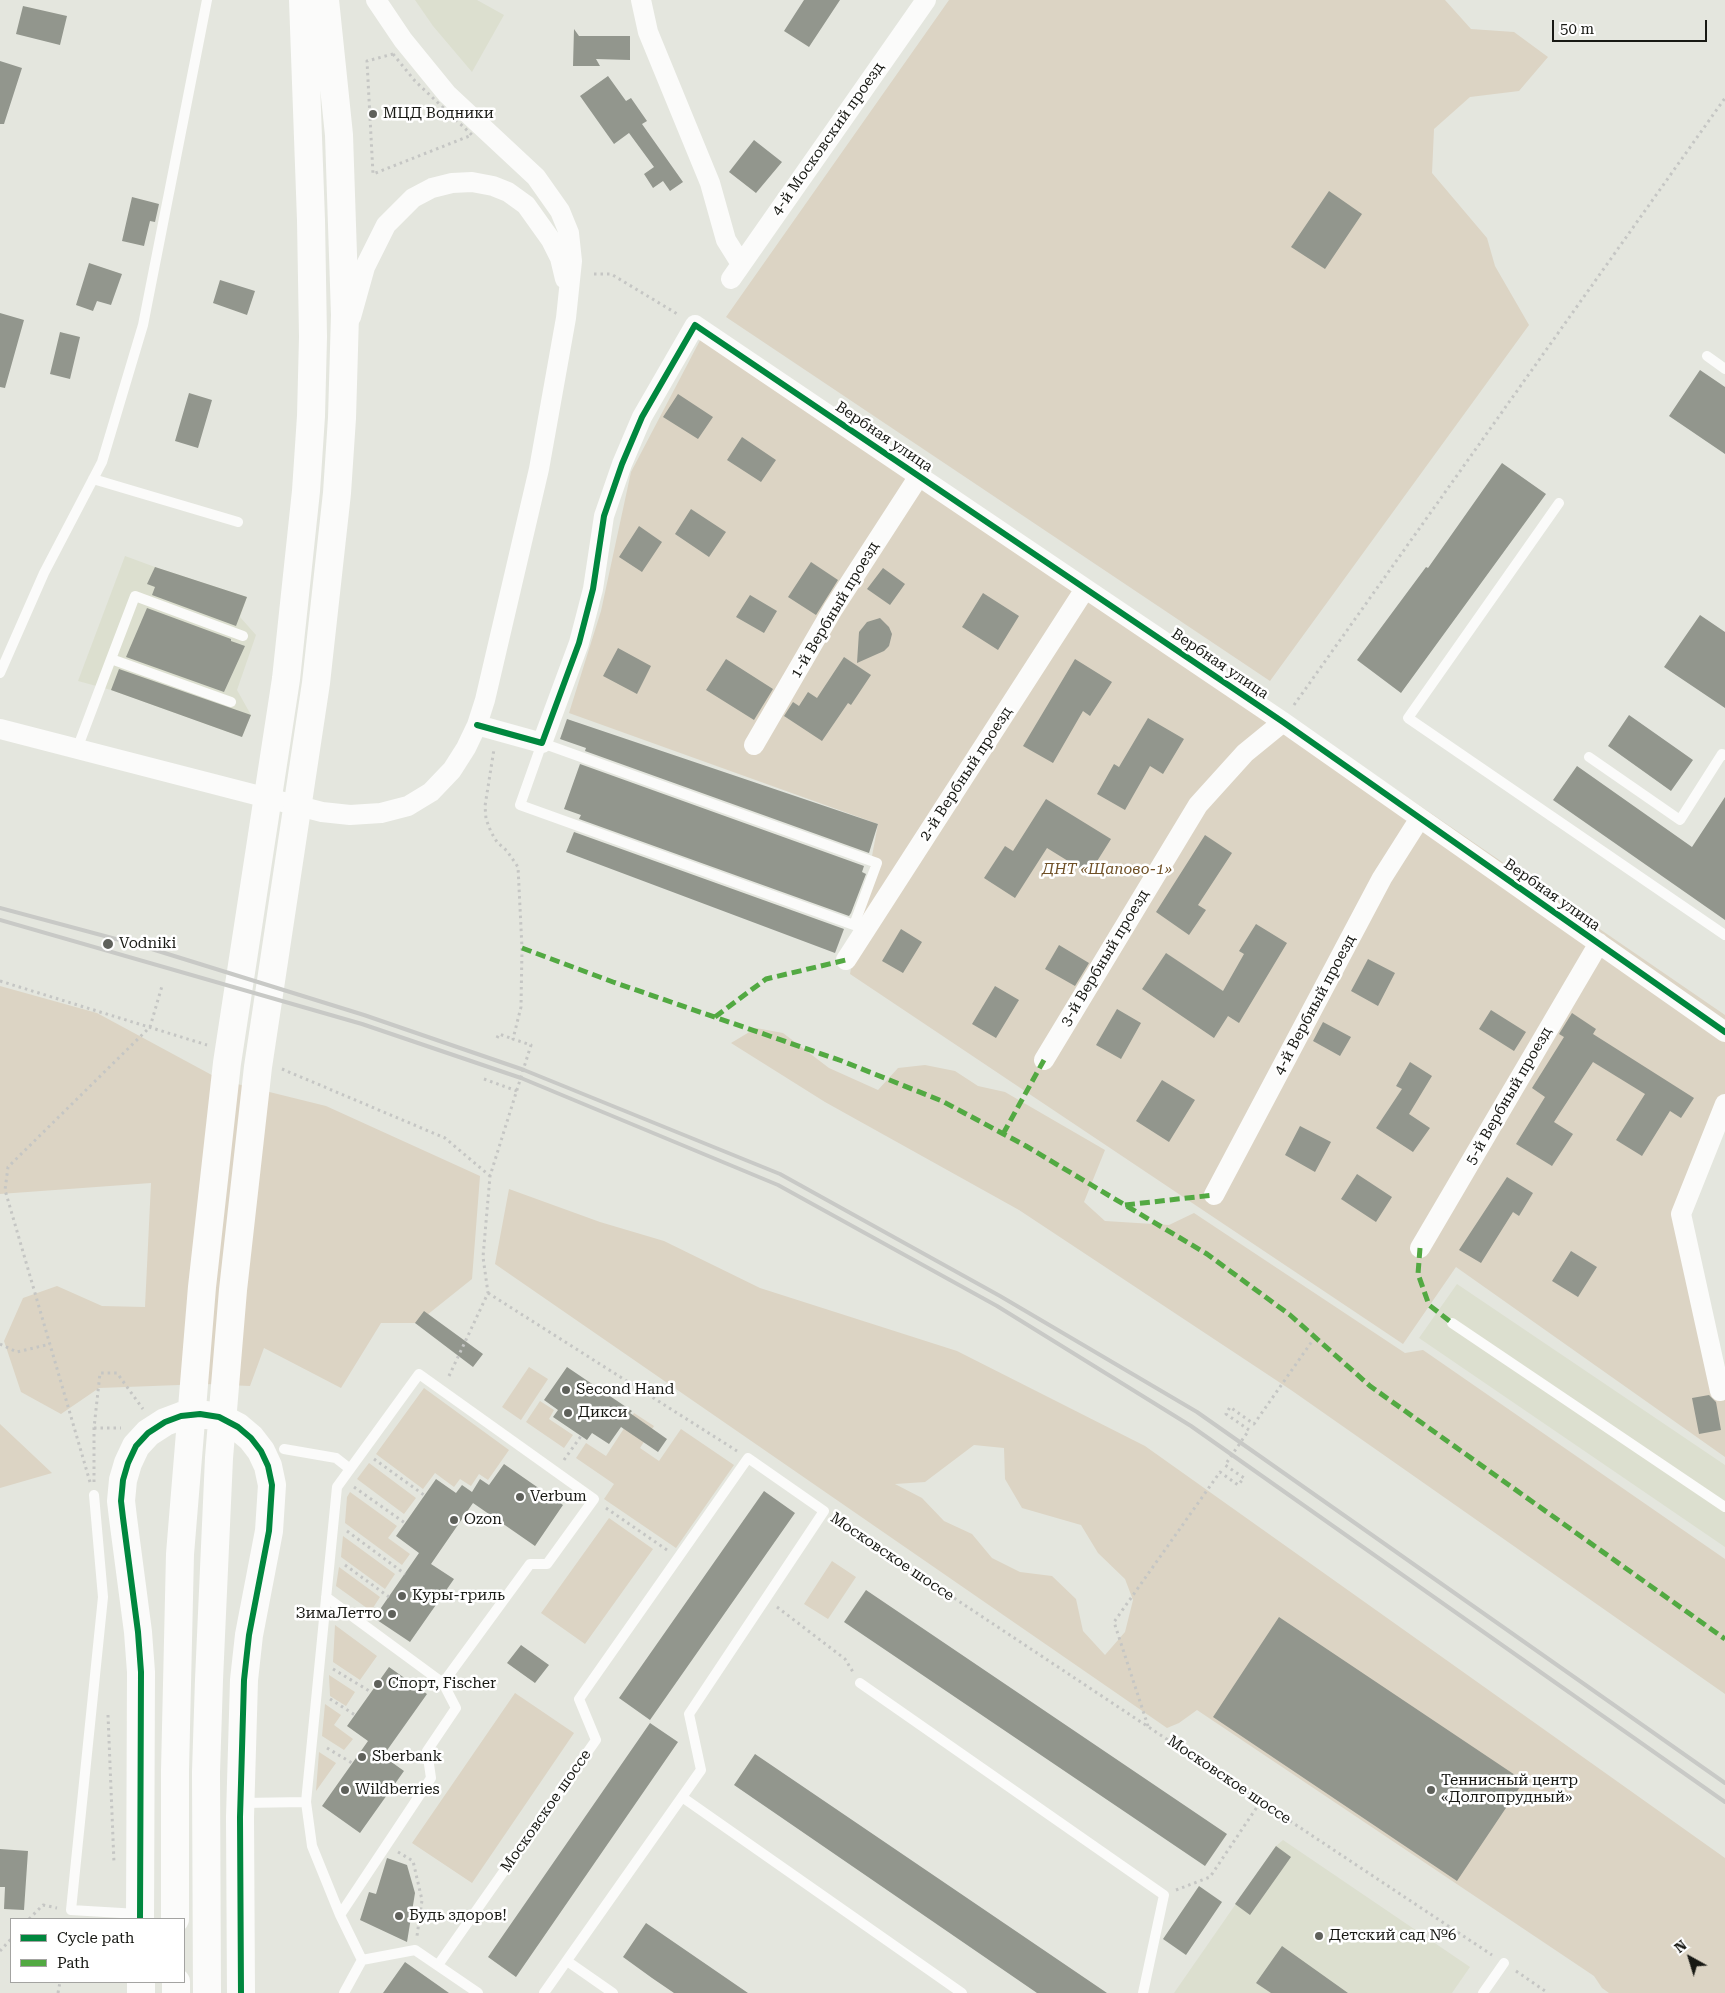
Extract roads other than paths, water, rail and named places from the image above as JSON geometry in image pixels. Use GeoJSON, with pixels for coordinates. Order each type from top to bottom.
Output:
{"type":"FeatureCollection","features":[{"type":"Feature","properties":{"kind":"main road"},"geometry":{"type":"LineString","coordinates":[[175,1918],[175,1771],[180,1554],[202,1287],[227,1063],[286,679],[311,416],[313,337],[311,220],[303,0]]}},
{"type":"Feature","properties":{"kind":"main road"},"geometry":{"type":"LineString","coordinates":[[207,1993],[206,1772],[219,1458],[233,1290],[251,1125],[328,589],[342,418],[344,340],[340,135],[325,0]]}},
{"type":"Feature","properties":{"kind":"main road"},"geometry":{"type":"LineString","coordinates":[[140,1917],[141,1672],[138,1632],[121,1501],[128,1463],[136,1446],[148,1433],[164,1422],[181,1416],[200,1414],[219,1417],[238,1427],[251,1438],[261,1450],[268,1466],[272,1485],[269,1531],[249,1635],[244,1680],[240,1803],[241,1993]]}},
{"type":"Feature","properties":{"kind":"street"},"geometry":{"type":"LineString","coordinates":[[0,729],[322,812],[350,815],[381,813],[408,806],[432,792],[452,770],[466,748],[477,725],[494,665],[528,518],[561,353],[572,261],[569,234],[560,212],[550,195],[536,178],[447,94],[403,40],[376,0]]}},
{"type":"Feature","properties":{"kind":"street","name":"4-й Московский проезд"},"geometry":{"type":"LineString","coordinates":[[641,0],[648,32],[710,183],[736,272],[926,0]]}},
{"type":"Feature","properties":{"kind":"street"},"geometry":{"type":"LineString","coordinates":[[344,340],[365,268],[386,225],[413,198],[432,188],[452,183],[472,182],[493,186],[508,192],[526,205],[551,240],[560,258],[565,276],[568,303]]}},
{"type":"Feature","properties":{"kind":"street","name":"Вербная улица"},"geometry":{"type":"LineString","coordinates":[[542,743],[579,643],[593,588],[604,516],[622,464],[642,417],[695,325],[1283,722],[1725,1032]]}},
{"type":"Feature","properties":{"kind":"street","name":"1-й Вербный проезд"},"geometry":{"type":"LineString","coordinates":[[754,746],[833,609],[919,476]]}},
{"type":"Feature","properties":{"kind":"street","name":"2-й Вербный проезд"},"geometry":{"type":"LineString","coordinates":[[846,960],[1085,589]]}},
{"type":"Feature","properties":{"kind":"street","name":"3-й Вербный проезд"},"geometry":{"type":"LineString","coordinates":[[1044,1060],[1198,805],[1246,753],[1283,722]]}},
{"type":"Feature","properties":{"kind":"street"},"geometry":{"type":"LineString","coordinates":[[477,725],[542,743]]}},
{"type":"Feature","properties":{"kind":"street","name":"4-й Вербный проезд"},"geometry":{"type":"LineString","coordinates":[[1214,1195],[1382,878],[1420,818]]}},
{"type":"Feature","properties":{"kind":"street","name":"5-й Вербный проезд"},"geometry":{"type":"LineString","coordinates":[[1420,1248],[1599,943]]}},
{"type":"Feature","properties":{"kind":"street"},"geometry":{"type":"LineString","coordinates":[[1720,1391],[1681,1214],[1725,1104]]}},
{"type":"Feature","properties":{"kind":"lane"},"geometry":{"type":"LineString","coordinates":[[0,672],[44,573],[102,462],[143,325],[207,0]]}},
{"type":"Feature","properties":{"kind":"lane"},"geometry":{"type":"LineString","coordinates":[[1707,356],[1725,369]]}},
{"type":"Feature","properties":{"kind":"lane"},"geometry":{"type":"LineString","coordinates":[[93,479],[238,522]]}},
{"type":"Feature","properties":{"kind":"lane"},"geometry":{"type":"LineString","coordinates":[[1559,503],[1408,718],[1725,935]]}},
{"type":"Feature","properties":{"kind":"lane"},"geometry":{"type":"LineString","coordinates":[[78,749],[135,596],[243,636]]}},
{"type":"Feature","properties":{"kind":"lane"},"geometry":{"type":"LineString","coordinates":[[110,659],[232,702]]}},
{"type":"Feature","properties":{"kind":"lane"},"geometry":{"type":"LineString","coordinates":[[542,743],[877,863],[854,925],[520,806],[542,743]]}},
{"type":"Feature","properties":{"kind":"lane"},"geometry":{"type":"LineString","coordinates":[[1588,757],[1680,820],[1722,754],[1725,755]]}},
{"type":"Feature","properties":{"kind":"lane"},"geometry":{"type":"LineString","coordinates":[[1452,1323],[1725,1507]]}},
{"type":"Feature","properties":{"kind":"lane"},"geometry":{"type":"LineString","coordinates":[[362,1960],[340,1916],[312,1846],[306,1802],[312,1739],[337,1487],[419,1374],[594,1499],[547,1564],[530,1564],[443,1683]]}},
{"type":"Feature","properties":{"kind":"lane"},"geometry":{"type":"LineString","coordinates":[[284,1448],[336,1458],[350,1469]]}},
{"type":"Feature","properties":{"kind":"lane","name":"Московское шоссе"},"geometry":{"type":"LineString","coordinates":[[438,1965],[596,1740],[579,1699],[748,1458],[824,1511],[689,1714],[701,1770],[682,1797]]}},
{"type":"Feature","properties":{"kind":"lane"},"geometry":{"type":"LineString","coordinates":[[94,1495],[103,1597],[71,1910],[140,1917]]}},
{"type":"Feature","properties":{"kind":"lane"},"geometry":{"type":"LineString","coordinates":[[326,1597],[443,1683],[456,1708],[428,1751],[431,1778],[340,1916]]}},
{"type":"Feature","properties":{"kind":"lane"},"geometry":{"type":"LineString","coordinates":[[860,1683],[1164,1895],[1143,1993]]}},
{"type":"Feature","properties":{"kind":"lane"},"geometry":{"type":"LineString","coordinates":[[544,1993],[682,1797],[962,1993]]}},
{"type":"Feature","properties":{"kind":"lane"},"geometry":{"type":"LineString","coordinates":[[240,1803],[306,1802]]}},
{"type":"Feature","properties":{"kind":"lane"},"geometry":{"type":"LineString","coordinates":[[362,1960],[415,1950],[478,1993]]}},
{"type":"Feature","properties":{"kind":"lane"},"geometry":{"type":"LineString","coordinates":[[344,1993],[362,1960]]}},
{"type":"Feature","properties":{"kind":"lane"},"geometry":{"type":"LineString","coordinates":[[567,1961],[612,1993]]}},
{"type":"Feature","properties":{"kind":"lane"},"geometry":{"type":"LineString","coordinates":[[1483,1993],[1504,1962]]}},
{"type":"Feature","properties":{"kind":"railway"},"geometry":{"type":"LineString","coordinates":[[0,908],[142,946],[364,1015],[524,1070],[780,1174],[1000,1296],[1197,1412],[1725,1783]]}},
{"type":"Feature","properties":{"kind":"railway"},"geometry":{"type":"LineString","coordinates":[[0,920],[362,1024],[521,1078],[778,1185],[997,1306],[1191,1426],[1725,1802]]}},
{"type":"Feature","properties":{"kind":"place","name":"МЦД Водники"},"geometry":{"type":"Point","coordinates":[373,114]}},
{"type":"Feature","properties":{"kind":"place","name":"Vodniki"},"geometry":{"type":"Point","coordinates":[108,944]}},
{"type":"Feature","properties":{"kind":"place","name":"Second Hand"},"geometry":{"type":"Point","coordinates":[566,1390]}},
{"type":"Feature","properties":{"kind":"place","name":"Дикси"},"geometry":{"type":"Point","coordinates":[568,1413]}},
{"type":"Feature","properties":{"kind":"place","name":"Verbum"},"geometry":{"type":"Point","coordinates":[520,1497]}},
{"type":"Feature","properties":{"kind":"place","name":"Ozon"},"geometry":{"type":"Point","coordinates":[454,1520]}},
{"type":"Feature","properties":{"kind":"place","name":"Куры-гриль"},"geometry":{"type":"Point","coordinates":[402,1596]}},
{"type":"Feature","properties":{"kind":"place","name":"ЗимаЛетто"},"geometry":{"type":"Point","coordinates":[392,1614]}},
{"type":"Feature","properties":{"kind":"place","name":"Спорт, Fischer"},"geometry":{"type":"Point","coordinates":[378,1684]}},
{"type":"Feature","properties":{"kind":"place","name":"Sberbank"},"geometry":{"type":"Point","coordinates":[362,1757]}},
{"type":"Feature","properties":{"kind":"place","name":"Wildberries"},"geometry":{"type":"Point","coordinates":[345,1790]}},
{"type":"Feature","properties":{"kind":"place","name":"Теннисный центр «Долгопрудный»"},"geometry":{"type":"Point","coordinates":[1431,1790]}},
{"type":"Feature","properties":{"kind":"place","name":"Будь здоров!"},"geometry":{"type":"Point","coordinates":[399,1916]}},
{"type":"Feature","properties":{"kind":"place","name":"Детский сад №6"},"geometry":{"type":"Point","coordinates":[1319,1936]}},
{"type":"Feature","properties":{"kind":"park label","name":"ДНТ «Щапово-1»"},"geometry":{"type":"Point","coordinates":[1107,870]}}]}
